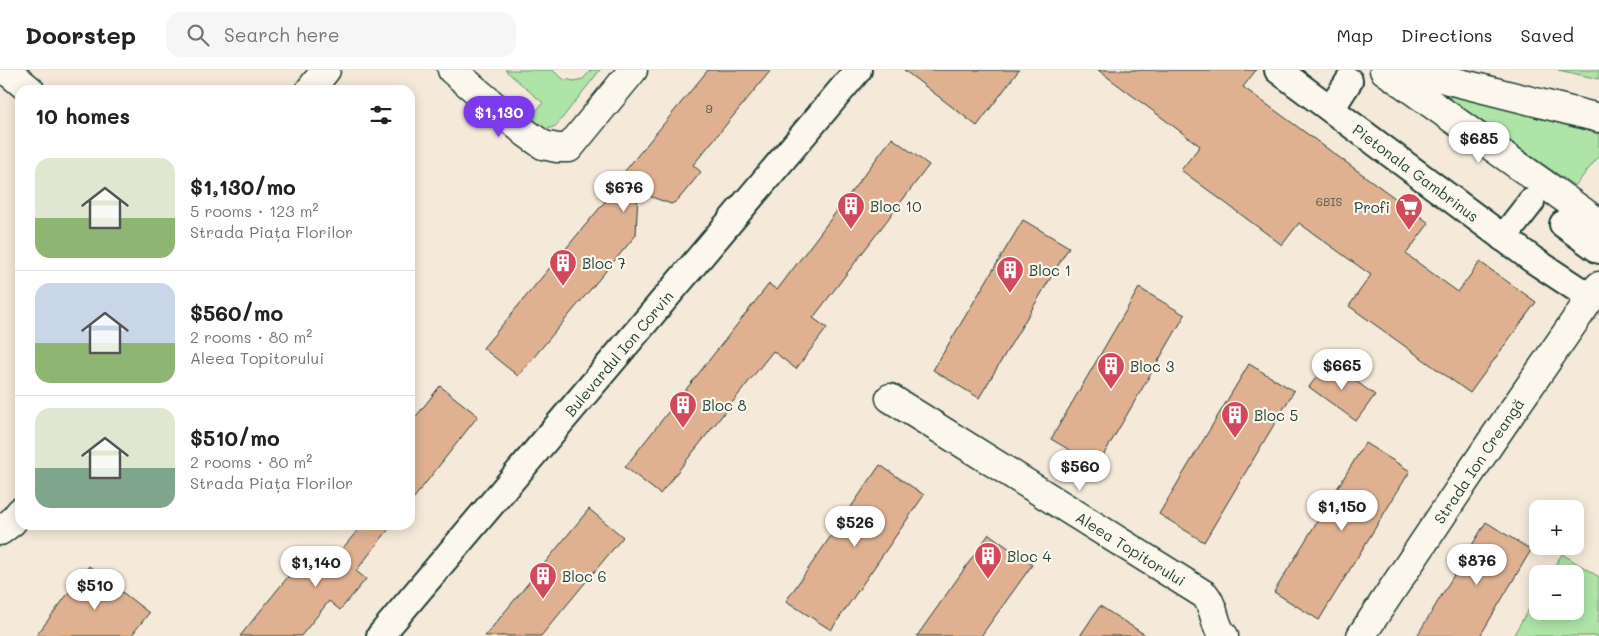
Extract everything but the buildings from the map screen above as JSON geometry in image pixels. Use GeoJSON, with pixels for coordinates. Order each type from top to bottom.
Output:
{"type":"FeatureCollection","features":[{"type":"Feature","properties":{"kind":"street"},"geometry":{"type":"LineString","coordinates":[[6,70],[24,85]]}},
{"type":"Feature","properties":{"kind":"street"},"geometry":{"type":"LineString","coordinates":[[314,85],[326,70]]}},
{"type":"Feature","properties":{"kind":"street"},"geometry":{"type":"LineString","coordinates":[[452,70],[526,133],[543,145],[557,148],[569,148],[633,70]]}},
{"type":"Feature","properties":{"kind":"street","name":"Bulevardul Ion Corvin"},"geometry":{"type":"LineString","coordinates":[[380,636],[858,70]]}},
{"type":"Feature","properties":{"kind":"street","name":"Pietonala Gambrinus"},"geometry":{"type":"LineString","coordinates":[[1278,70],[1532,259],[1595,292]]}},
{"type":"Feature","properties":{"kind":"street"},"geometry":{"type":"LineString","coordinates":[[1384,70],[1599,223]]}},
{"type":"Feature","properties":{"kind":"street"},"geometry":{"type":"LineString","coordinates":[[1416,70],[1448,80],[1599,118]]}},
{"type":"Feature","properties":{"kind":"street"},"geometry":{"type":"LineString","coordinates":[[1331,109],[1349,81]]}},
{"type":"Feature","properties":{"kind":"street"},"geometry":{"type":"LineString","coordinates":[[1503,238],[1531,202]]}},
{"type":"Feature","properties":{"kind":"street"},"geometry":{"type":"LineString","coordinates":[[1563,224],[1599,250]]}},
{"type":"Feature","properties":{"kind":"street","name":"Strada Ion Creangă"},"geometry":{"type":"LineString","coordinates":[[1361,636],[1491,442],[1595,292]]}},
{"type":"Feature","properties":{"kind":"street","name":"Aleea Topitorului"},"geometry":{"type":"LineString","coordinates":[[890,398],[1205,595],[1211,601],[1217,625],[1224,636]]}},
{"type":"Feature","properties":{"kind":"street"},"geometry":{"type":"LineString","coordinates":[[0,531],[15,518]]}},
{"type":"Feature","properties":{"kind":"green space"},"geometry":{"type":"Polygon","coordinates":[[[505,70],[552,70],[566,81],[567,79],[573,81],[583,79],[591,70],[600,70],[556,126],[545,130],[528,120],[543,103],[505,70]]]}},
{"type":"Feature","properties":{"kind":"green space"},"geometry":{"type":"Polygon","coordinates":[[[1558,70],[1599,70],[1599,79],[1558,70]]]}},
{"type":"Feature","properties":{"kind":"green space"},"geometry":{"type":"Polygon","coordinates":[[[1448,94],[1599,134],[1599,156],[1575,186],[1448,99],[1446,97],[1448,94]]]}},
{"type":"Feature","properties":{"kind":"green space"},"geometry":{"type":"Polygon","coordinates":[[[1561,555],[1564,555],[1580,565],[1555,565],[1561,555]]]}},
{"type":"Feature","properties":{"kind":"green space"},"geometry":{"type":"Polygon","coordinates":[[[1584,568],[1599,577],[1599,636],[1513,636],[1529,609],[1529,620],[1584,620],[1584,568]]]}},
{"type":"Feature","properties":{"kind":"place","name":"Bloc 10"},"geometry":{"type":"Point","coordinates":[851,230]}},
{"type":"Feature","properties":{"kind":"place","name":"Profi"},"geometry":{"type":"Point","coordinates":[1409,231]}},
{"type":"Feature","properties":{"kind":"place","name":"Bloc 7"},"geometry":{"type":"Point","coordinates":[563,287]}},
{"type":"Feature","properties":{"kind":"place","name":"Bloc 1"},"geometry":{"type":"Point","coordinates":[1010,294]}},
{"type":"Feature","properties":{"kind":"place","name":"Bloc 3"},"geometry":{"type":"Point","coordinates":[1111,390]}},
{"type":"Feature","properties":{"kind":"place","name":"Bloc 8"},"geometry":{"type":"Point","coordinates":[683,429]}},
{"type":"Feature","properties":{"kind":"place","name":"Bloc 5"},"geometry":{"type":"Point","coordinates":[1235,439]}},
{"type":"Feature","properties":{"kind":"place","name":"Bloc 4"},"geometry":{"type":"Point","coordinates":[988,580]}},
{"type":"Feature","properties":{"kind":"place","name":"Bloc 6"},"geometry":{"type":"Point","coordinates":[543,600]}}]}
